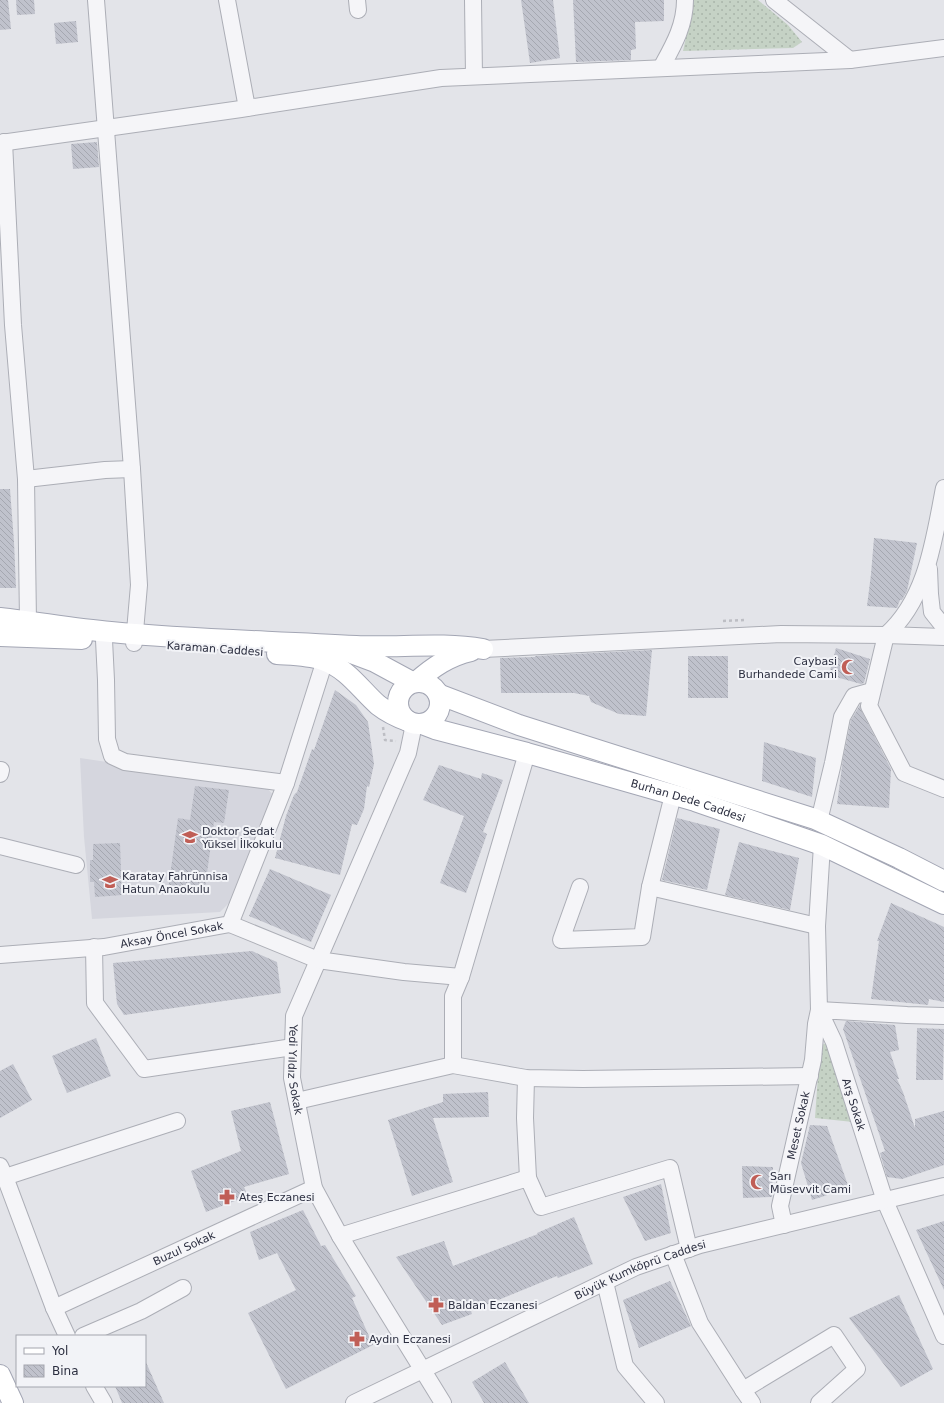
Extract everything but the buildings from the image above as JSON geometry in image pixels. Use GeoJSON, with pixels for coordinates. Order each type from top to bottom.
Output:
{"type":"FeatureCollection","features":[{"type":"Feature","properties":{"kind":"main road","name":"Karaman Caddesi"},"geometry":{"type":"LineString","coordinates":[[0,618],[28,621],[104,636]]}},
{"type":"Feature","properties":{"kind":"main road","name":"Karaman Caddesi"},"geometry":{"type":"LineString","coordinates":[[0,636],[104,636],[134,638],[315,658],[325,652],[361,646],[461,645],[483,649]]}},
{"type":"Feature","properties":{"kind":"main road"},"geometry":{"type":"LineString","coordinates":[[414,682],[424,682],[430,684],[438,694],[440,706],[438,712],[434,718],[428,722],[415,723],[402,717],[398,704],[398,697],[401,690],[434,666],[450,658],[483,649]]}},
{"type":"Feature","properties":{"kind":"main road","name":"Karaman Caddesi"},"geometry":{"type":"LineString","coordinates":[[325,652],[375,662],[414,682]]}},
{"type":"Feature","properties":{"kind":"main road","name":"Karaman Caddesi"},"geometry":{"type":"LineString","coordinates":[[325,652],[340,669],[357,682],[378,704],[396,717],[415,723]]}},
{"type":"Feature","properties":{"kind":"main road","name":"Burhan Dede Caddesi"},"geometry":{"type":"LineString","coordinates":[[438,694],[519,725],[819,821],[899,858],[944,881]]}},
{"type":"Feature","properties":{"kind":"main road","name":"Burhan Dede Caddesi"},"geometry":{"type":"LineString","coordinates":[[415,723],[696,801],[822,845],[944,904]]}},
{"type":"Feature","properties":{"kind":"main road"},"geometry":{"type":"LineString","coordinates":[[0,1375],[13,1403]]}},
{"type":"Feature","properties":{"kind":"street"},"geometry":{"type":"LineString","coordinates":[[96,0],[132,469],[139,584],[134,638]]}},
{"type":"Feature","properties":{"kind":"street"},"geometry":{"type":"LineString","coordinates":[[227,0],[247,108]]}},
{"type":"Feature","properties":{"kind":"street"},"geometry":{"type":"LineString","coordinates":[[473,0],[474,76]]}},
{"type":"Feature","properties":{"kind":"street"},"geometry":{"type":"LineString","coordinates":[[661,68],[678,38],[685,11],[685,0]]}},
{"type":"Feature","properties":{"kind":"street"},"geometry":{"type":"LineString","coordinates":[[774,0],[850,60]]}},
{"type":"Feature","properties":{"kind":"street"},"geometry":{"type":"LineString","coordinates":[[28,621],[26,479],[13,324],[2,143],[105,127],[247,108],[441,78],[850,60],[944,48]]}},
{"type":"Feature","properties":{"kind":"street"},"geometry":{"type":"LineString","coordinates":[[26,479],[105,470],[132,469]]}},
{"type":"Feature","properties":{"kind":"street"},"geometry":{"type":"LineString","coordinates":[[944,488],[929,563],[908,612],[895,628],[886,635],[869,706],[904,773],[944,789]]}},
{"type":"Feature","properties":{"kind":"street"},"geometry":{"type":"LineString","coordinates":[[929,563],[932,612],[944,627]]}},
{"type":"Feature","properties":{"kind":"street"},"geometry":{"type":"LineString","coordinates":[[483,649],[781,634],[886,635],[944,638]]}},
{"type":"Feature","properties":{"kind":"street"},"geometry":{"type":"LineString","coordinates":[[104,636],[107,739],[112,756],[126,762],[286,783]]}},
{"type":"Feature","properties":{"kind":"street","name":"Aksay Öncel Sokak"},"geometry":{"type":"LineString","coordinates":[[0,955],[94,947],[230,924],[286,783],[325,652]]}},
{"type":"Feature","properties":{"kind":"street"},"geometry":{"type":"LineString","coordinates":[[819,821],[842,717],[854,696],[872,691]]}},
{"type":"Feature","properties":{"kind":"street","name":"Yedi Yıldız Sokak"},"geometry":{"type":"LineString","coordinates":[[415,723],[408,752],[294,1016],[292,1078],[314,1188],[340,1236],[443,1403]]}},
{"type":"Feature","properties":{"kind":"street"},"geometry":{"type":"LineString","coordinates":[[453,1065],[453,996],[461,977],[526,753]]}},
{"type":"Feature","properties":{"kind":"street"},"geometry":{"type":"LineString","coordinates":[[580,887],[561,940],[642,937],[650,887],[673,795]]}},
{"type":"Feature","properties":{"kind":"street","name":"Meset Sokak"},"geometry":{"type":"LineString","coordinates":[[784,1225],[780,1206],[810,1076],[818,1017],[817,926],[822,845]]}},
{"type":"Feature","properties":{"kind":"street"},"geometry":{"type":"LineString","coordinates":[[0,846],[76,865]]}},
{"type":"Feature","properties":{"kind":"street"},"geometry":{"type":"LineString","coordinates":[[650,887],[817,926]]}},
{"type":"Feature","properties":{"kind":"street"},"geometry":{"type":"LineString","coordinates":[[230,924],[318,960],[404,972],[461,977]]}},
{"type":"Feature","properties":{"kind":"street"},"geometry":{"type":"LineString","coordinates":[[94,947],[95,1003],[144,1069],[293,1047]]}},
{"type":"Feature","properties":{"kind":"street"},"geometry":{"type":"LineString","coordinates":[[818,1017],[907,1015],[944,1016]]}},
{"type":"Feature","properties":{"kind":"street","name":"Arş Sokak"},"geometry":{"type":"LineString","coordinates":[[818,1017],[834,1042],[885,1201],[944,1336]]}},
{"type":"Feature","properties":{"kind":"street"},"geometry":{"type":"LineString","coordinates":[[297,1101],[453,1065],[526,1078],[590,1079],[810,1076]]}},
{"type":"Feature","properties":{"kind":"street"},"geometry":{"type":"LineString","coordinates":[[526,1078],[525,1118],[528,1178],[541,1207],[670,1168],[689,1249]]}},
{"type":"Feature","properties":{"kind":"street"},"geometry":{"type":"LineString","coordinates":[[67,1335],[54,1308],[3,1171],[176,1122]]}},
{"type":"Feature","properties":{"kind":"street"},"geometry":{"type":"LineString","coordinates":[[340,1236],[528,1178]]}},
{"type":"Feature","properties":{"kind":"street","name":"Büyük Kumköprü Caddesi"},"geometry":{"type":"LineString","coordinates":[[354,1403],[426,1376],[636,1267],[700,1245],[944,1186]]}},
{"type":"Feature","properties":{"kind":"street","name":"Buzul Sokak"},"geometry":{"type":"LineString","coordinates":[[54,1308],[314,1188]]}},
{"type":"Feature","properties":{"kind":"street"},"geometry":{"type":"LineString","coordinates":[[673,1254],[700,1323],[752,1403]]}},
{"type":"Feature","properties":{"kind":"street"},"geometry":{"type":"LineString","coordinates":[[605,1282],[625,1366],[656,1403]]}},
{"type":"Feature","properties":{"kind":"street"},"geometry":{"type":"LineString","coordinates":[[84,1335],[141,1311],[183,1288]]}},
{"type":"Feature","properties":{"kind":"street"},"geometry":{"type":"LineString","coordinates":[[743,1390],[834,1335],[857,1369],[819,1403]]}},
{"type":"Feature","properties":{"kind":"street"},"geometry":{"type":"LineString","coordinates":[[95,1387],[104,1403]]}},
{"type":"Feature","properties":{"kind":"path"},"geometry":{"type":"LineString","coordinates":[[382,721],[385,740]]}},
{"type":"Feature","properties":{"kind":"shaded area","name":"Doktor Sedat Yüksel İlkokulu"},"geometry":{"type":"Polygon","coordinates":[[[80,758],[188,774],[268,789],[274,796],[232,900],[220,912],[92,919],[84,837],[80,758]]]}},
{"type":"Feature","properties":{"kind":"green space"},"geometry":{"type":"Polygon","coordinates":[[[693,0],[758,0],[788,25],[802,42],[793,48],[683,51],[693,0]]]}},
{"type":"Feature","properties":{"kind":"green space"},"geometry":{"type":"Polygon","coordinates":[[[826,1043],[830,1047],[853,1122],[815,1118],[820,1046],[826,1043]]]}},
{"type":"Feature","properties":{"kind":"place","name":"Caybasi Burhandede Cami"},"geometry":{"type":"Point","coordinates":[849,667]}},
{"type":"Feature","properties":{"kind":"place","name":"Doktor Sedat Yüksel İlkokulu"},"geometry":{"type":"Point","coordinates":[190,837]}},
{"type":"Feature","properties":{"kind":"place","name":"Karatay Fahrünnisa Hatun Anaokulu"},"geometry":{"type":"Point","coordinates":[110,882]}},
{"type":"Feature","properties":{"kind":"place","name":"Sarı Müsevvit Cami"},"geometry":{"type":"Point","coordinates":[758,1182]}},
{"type":"Feature","properties":{"kind":"place","name":"Ateş Eczanesi"},"geometry":{"type":"Point","coordinates":[227,1197]}},
{"type":"Feature","properties":{"kind":"place","name":"Baldan Eczanesi"},"geometry":{"type":"Point","coordinates":[436,1305]}},
{"type":"Feature","properties":{"kind":"place","name":"Aydın Eczanesi"},"geometry":{"type":"Point","coordinates":[357,1339]}}]}
